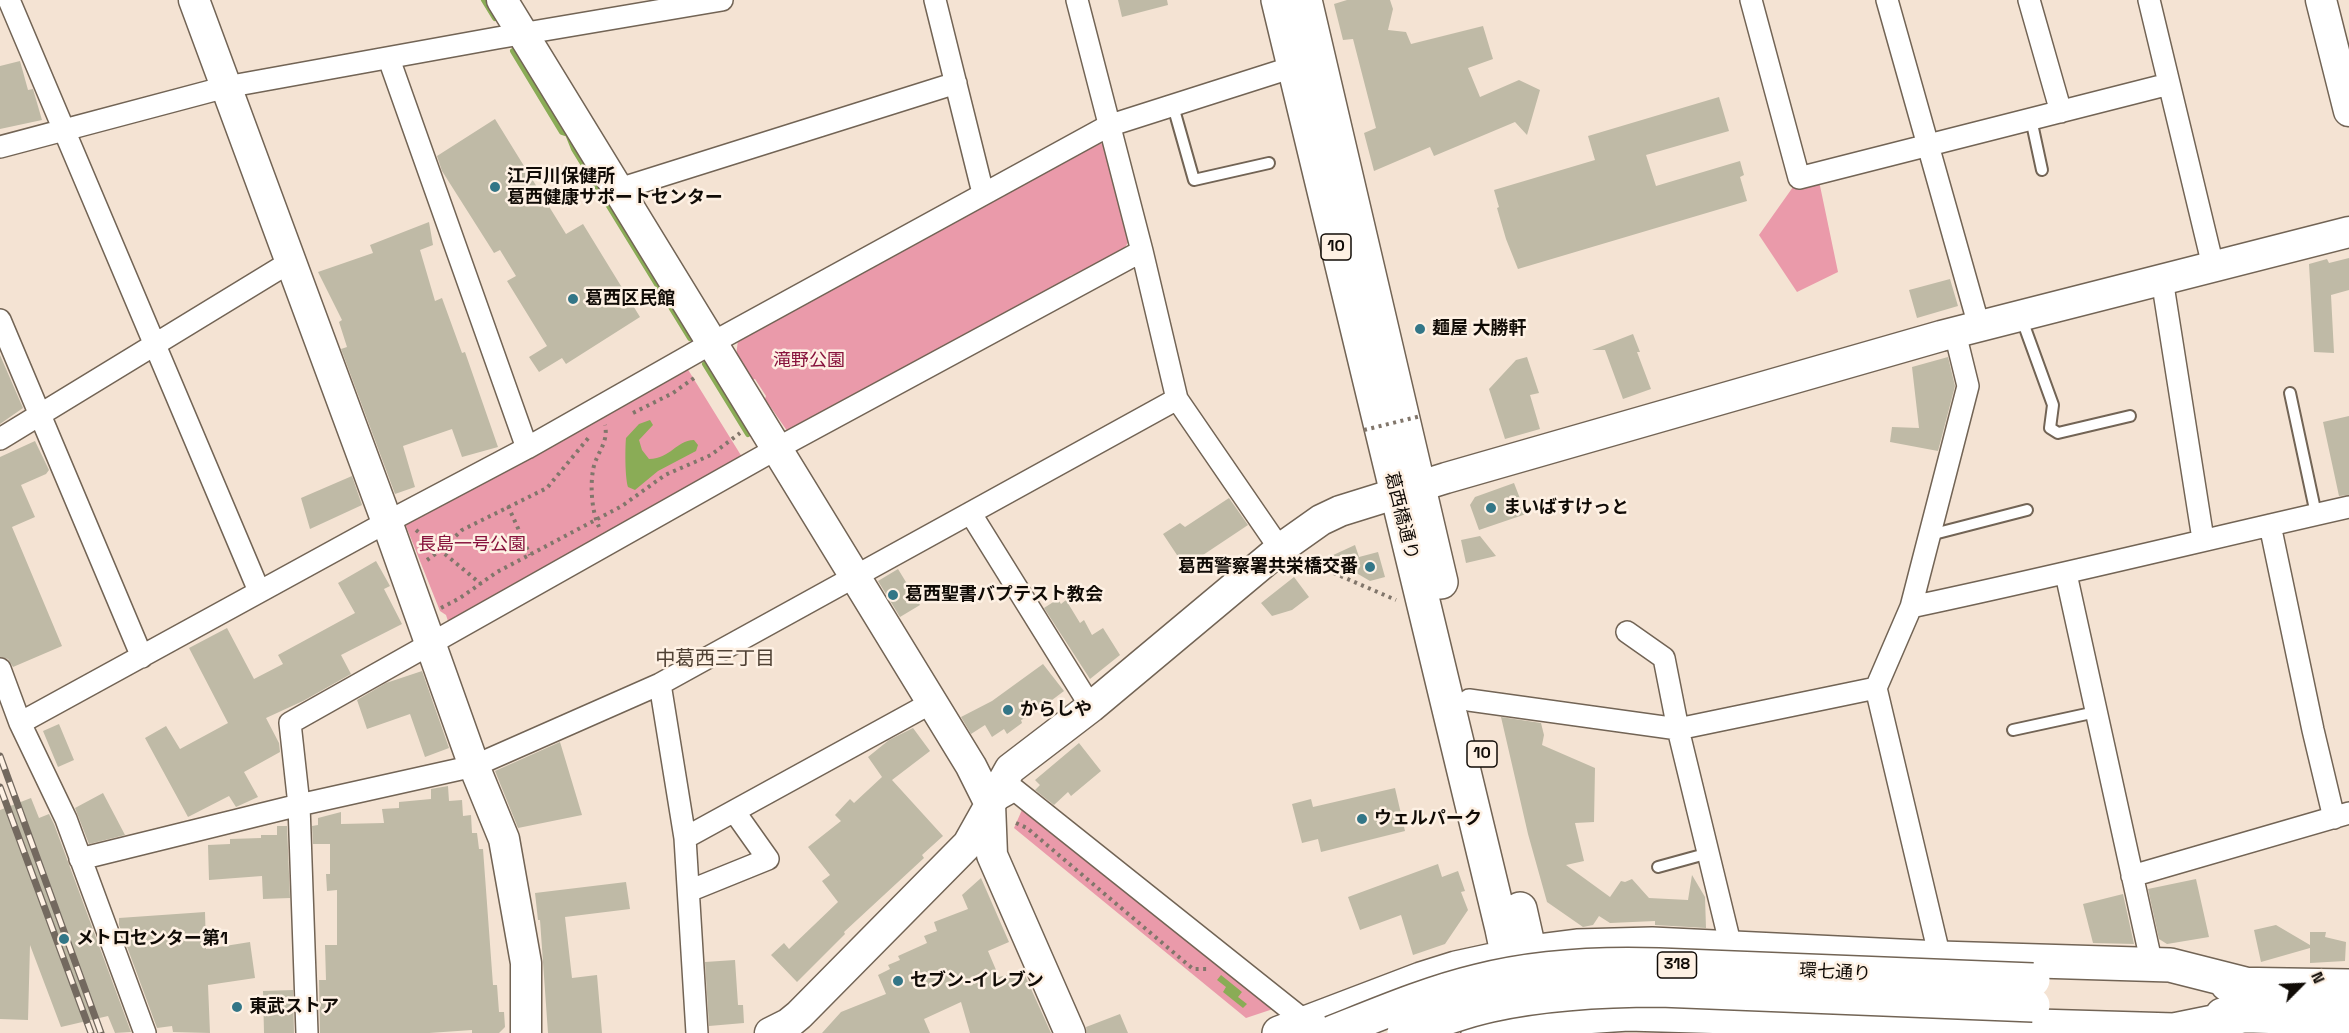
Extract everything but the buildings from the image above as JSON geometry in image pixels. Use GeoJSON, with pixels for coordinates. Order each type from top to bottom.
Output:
{"type":"FeatureCollection","features":[{"type":"Feature","properties":{"kind":"main road","name":"葛西橋通り"},"geometry":{"type":"LineString","coordinates":[[1278,0],[1293,67],[1407,490],[1469,700],[1535,1028]]}},
{"type":"Feature","properties":{"kind":"main road","name":"葛西橋通り"},"geometry":{"type":"LineString","coordinates":[[1305,0],[1407,490],[1519,954]]}},
{"type":"Feature","properties":{"kind":"main road"},"geometry":{"type":"LineString","coordinates":[[1305,1029],[1421,979],[1456,968],[1519,954],[1615,944],[2170,965],[2246,1000]]}},
{"type":"Feature","properties":{"kind":"main road","name":"環七通り"},"geometry":{"type":"LineString","coordinates":[[1305,1029],[1478,981],[1569,966],[1613,963],[1659,964],[2033,993]]}},
{"type":"Feature","properties":{"kind":"main road","name":"環七通り"},"geometry":{"type":"LineString","coordinates":[[2246,1000],[2349,986]]}},
{"type":"Feature","properties":{"kind":"main road","name":"環七通り"},"geometry":{"type":"LineString","coordinates":[[1404,1033],[1489,1005],[1531,997],[1604,991],[1660,990],[2033,993],[2246,1000],[2349,1018]]}},
{"type":"Feature","properties":{"kind":"main road","name":"318"},"geometry":{"type":"LineString","coordinates":[[1478,1033],[1535,1028],[1628,1014],[1747,1025],[2182,1031],[2246,1000]]}},
{"type":"Feature","properties":{"kind":"street"},"geometry":{"type":"LineString","coordinates":[[9,0],[260,591]]}},
{"type":"Feature","properties":{"kind":"street"},"geometry":{"type":"LineString","coordinates":[[194,0],[388,525],[474,766],[504,840],[526,963],[526,1033]]}},
{"type":"Feature","properties":{"kind":"street"},"geometry":{"type":"LineString","coordinates":[[502,0],[970,766],[990,804],[992,855],[1070,1033]]}},
{"type":"Feature","properties":{"kind":"street"},"geometry":{"type":"LineString","coordinates":[[0,147],[226,87],[523,33],[722,0]]}},
{"type":"Feature","properties":{"kind":"street"},"geometry":{"type":"LineString","coordinates":[[935,0],[983,193]]}},
{"type":"Feature","properties":{"kind":"street"},"geometry":{"type":"LineString","coordinates":[[1077,0],[1142,251],[1177,399],[1291,554]]}},
{"type":"Feature","properties":{"kind":"street"},"geometry":{"type":"LineString","coordinates":[[1751,0],[1799,178],[2169,84]]}},
{"type":"Feature","properties":{"kind":"street"},"geometry":{"type":"LineString","coordinates":[[1887,0],[1929,145],[1967,330],[1968,386],[1911,608],[1876,688],[1940,958]]}},
{"type":"Feature","properties":{"kind":"street"},"geometry":{"type":"LineString","coordinates":[[2029,0],[2061,112]]}},
{"type":"Feature","properties":{"kind":"street"},"geometry":{"type":"LineString","coordinates":[[2149,0],[2213,266]]}},
{"type":"Feature","properties":{"kind":"street"},"geometry":{"type":"LineString","coordinates":[[2321,0],[2349,111]]}},
{"type":"Feature","properties":{"kind":"street"},"geometry":{"type":"LineString","coordinates":[[389,59],[527,448]]}},
{"type":"Feature","properties":{"kind":"street"},"geometry":{"type":"LineString","coordinates":[[20,723],[527,448],[607,418],[712,343],[1108,126],[1293,67]]}},
{"type":"Feature","properties":{"kind":"street"},"geometry":{"type":"LineString","coordinates":[[616,190],[956,83]]}},
{"type":"Feature","properties":{"kind":"street"},"geometry":{"type":"LineString","coordinates":[[783,1030],[968,844],[1010,769],[1291,554],[1303,531],[1330,516],[1407,490],[1967,330],[2349,232]]}},
{"type":"Feature","properties":{"kind":"street"},"geometry":{"type":"LineString","coordinates":[[307,1033],[299,805],[290,723],[776,449],[1142,251]]}},
{"type":"Feature","properties":{"kind":"street"},"geometry":{"type":"LineString","coordinates":[[0,439],[290,262]]}},
{"type":"Feature","properties":{"kind":"street"},"geometry":{"type":"LineString","coordinates":[[2162,279],[2203,539]]}},
{"type":"Feature","properties":{"kind":"street"},"geometry":{"type":"LineString","coordinates":[[0,320],[142,657]]}},
{"type":"Feature","properties":{"kind":"street"},"geometry":{"type":"LineString","coordinates":[[80,859],[299,805],[474,766],[660,684],[1177,399]]}},
{"type":"Feature","properties":{"kind":"street"},"geometry":{"type":"LineString","coordinates":[[1911,608],[2349,507]]}},
{"type":"Feature","properties":{"kind":"street"},"geometry":{"type":"LineString","coordinates":[[971,514],[1091,707]]}},
{"type":"Feature","properties":{"kind":"street"},"geometry":{"type":"LineString","coordinates":[[2132,876],[2341,816],[2313,730],[2270,525]]}},
{"type":"Feature","properties":{"kind":"street"},"geometry":{"type":"LineString","coordinates":[[2066,574],[2152,964]]}},
{"type":"Feature","properties":{"kind":"street"},"geometry":{"type":"LineString","coordinates":[[1627,632],[1664,658],[1678,729],[1731,947]]}},
{"type":"Feature","properties":{"kind":"street"},"geometry":{"type":"LineString","coordinates":[[0,669],[20,723],[66,819],[145,1033]]}},
{"type":"Feature","properties":{"kind":"street"},"geometry":{"type":"LineString","coordinates":[[660,684],[684,838],[697,1033]]}},
{"type":"Feature","properties":{"kind":"street"},"geometry":{"type":"LineString","coordinates":[[1469,700],[1678,729],[1876,688]]}},
{"type":"Feature","properties":{"kind":"street"},"geometry":{"type":"LineString","coordinates":[[684,838],[931,703]]}},
{"type":"Feature","properties":{"kind":"street"},"geometry":{"type":"LineString","coordinates":[[990,804],[1015,790],[1305,1029]]}},
{"type":"Feature","properties":{"kind":"street"},"geometry":{"type":"LineString","coordinates":[[688,891],[768,859],[734,811]]}},
{"type":"Feature","properties":{"kind":"lane"},"geometry":{"type":"LineString","coordinates":[[1173,106],[1194,180],[1269,162]]}},
{"type":"Feature","properties":{"kind":"lane"},"geometry":{"type":"LineString","coordinates":[[2031,119],[2042,170]]}},
{"type":"Feature","properties":{"kind":"lane"},"geometry":{"type":"LineString","coordinates":[[2021,316],[2053,405],[2050,428],[2058,433],[2130,416]]}},
{"type":"Feature","properties":{"kind":"lane"},"geometry":{"type":"LineString","coordinates":[[2290,393],[2316,514]]}},
{"type":"Feature","properties":{"kind":"lane"},"geometry":{"type":"LineString","coordinates":[[1930,535],[2027,510]]}},
{"type":"Feature","properties":{"kind":"lane"},"geometry":{"type":"LineString","coordinates":[[2013,730],[2096,712]]}},
{"type":"Feature","properties":{"kind":"lane"},"geometry":{"type":"LineString","coordinates":[[1658,867],[1709,853]]}},
{"type":"Feature","properties":{"kind":"path"},"geometry":{"type":"LineString","coordinates":[[623,418],[673,393],[702,373]]}},
{"type":"Feature","properties":{"kind":"path"},"geometry":{"type":"LineString","coordinates":[[1364,430],[1421,416]]}},
{"type":"Feature","properties":{"kind":"path"},"geometry":{"type":"LineString","coordinates":[[425,560],[441,550],[462,530],[547,488],[607,418]]}},
{"type":"Feature","properties":{"kind":"path"},"geometry":{"type":"LineString","coordinates":[[607,418],[607,436],[593,470],[593,506],[596,520],[607,544]]}},
{"type":"Feature","properties":{"kind":"path"},"geometry":{"type":"LineString","coordinates":[[434,609],[447,606],[497,572],[622,506],[665,475],[711,454],[740,433]]}},
{"type":"Feature","properties":{"kind":"path"},"geometry":{"type":"LineString","coordinates":[[508,506],[531,555]]}},
{"type":"Feature","properties":{"kind":"path"},"geometry":{"type":"LineString","coordinates":[[388,525],[416,529],[481,584]]}},
{"type":"Feature","properties":{"kind":"path"},"geometry":{"type":"LineString","coordinates":[[1291,554],[1405,603]]}},
{"type":"Feature","properties":{"kind":"green space","name":"滝野公園"},"geometry":{"type":"Polygon","coordinates":[[[1093,140],[1107,146],[1130,239],[1124,249],[1070,276],[1070,279],[790,435],[765,399],[766,396],[755,379],[752,380],[736,356],[738,340],[1093,140]]]}},
{"type":"Feature","properties":{"kind":"green space"},"geometry":{"type":"Polygon","coordinates":[[[1819,181],[1838,272],[1797,292],[1759,235],[1793,187],[1819,181]]]}},
{"type":"Feature","properties":{"kind":"green space","name":"長島一号公園"},"geometry":{"type":"Polygon","coordinates":[[[687,368],[742,457],[449,624],[446,615],[440,611],[404,521],[687,368]]]}},
{"type":"Feature","properties":{"kind":"green space"},"geometry":{"type":"Polygon","coordinates":[[[1025,803],[1279,1007],[1246,1018],[1014,828],[1025,803]]]}},
{"type":"Feature","properties":{"kind":"shaded area"},"geometry":{"type":"Polygon","coordinates":[[[650,420],[653,425],[639,440],[642,450],[649,459],[663,456],[688,441],[694,440],[698,445],[696,451],[658,471],[635,490],[628,487],[627,482],[626,438],[639,424],[650,420]]]}},
{"type":"Feature","properties":{"kind":"shaded area"},"geometry":{"type":"Polygon","coordinates":[[[1221,975],[1242,992],[1238,997],[1247,1004],[1243,1008],[1223,992],[1226,987],[1217,980],[1221,975]]]}},
{"type":"Feature","properties":{"kind":"waterway"},"geometry":{"type":"LineString","coordinates":[[484,0],[495,18]]}},
{"type":"Feature","properties":{"kind":"waterway"},"geometry":{"type":"LineString","coordinates":[[513,51],[562,132],[568,134],[574,149],[690,338]]}},
{"type":"Feature","properties":{"kind":"waterway"},"geometry":{"type":"LineString","coordinates":[[705,364],[748,434]]}},
{"type":"Feature","properties":{"kind":"railway"},"geometry":{"type":"LineString","coordinates":[[0,756],[101,1033]]}},
{"type":"Feature","properties":{"kind":"railway"},"geometry":{"type":"LineString","coordinates":[[0,787],[91,1033]]}},
{"type":"Feature","properties":{"kind":"place","name":"江戸川保健所 葛西健康サポートセンター"},"geometry":{"type":"Point","coordinates":[495,187]}},
{"type":"Feature","properties":{"kind":"place","name":"葛西区民館"},"geometry":{"type":"Point","coordinates":[573,299]}},
{"type":"Feature","properties":{"kind":"place","name":"麺屋 大勝軒"},"geometry":{"type":"Point","coordinates":[1420,329]}},
{"type":"Feature","properties":{"kind":"place","name":"まいばすけっと"},"geometry":{"type":"Point","coordinates":[1491,508]}},
{"type":"Feature","properties":{"kind":"place","name":"葛西警察署共栄橋交番"},"geometry":{"type":"Point","coordinates":[1370,567]}},
{"type":"Feature","properties":{"kind":"place","name":"葛西聖書バプテスト教会"},"geometry":{"type":"Point","coordinates":[893,595]}},
{"type":"Feature","properties":{"kind":"place","name":"からしや"},"geometry":{"type":"Point","coordinates":[1008,710]}},
{"type":"Feature","properties":{"kind":"place","name":"ウェルパーク"},"geometry":{"type":"Point","coordinates":[1362,819]}},
{"type":"Feature","properties":{"kind":"place","name":"メトロセンター第1"},"geometry":{"type":"Point","coordinates":[64,939]}},
{"type":"Feature","properties":{"kind":"place","name":"セブン-イレブン"},"geometry":{"type":"Point","coordinates":[898,981]}},
{"type":"Feature","properties":{"kind":"place","name":"東武ストア"},"geometry":{"type":"Point","coordinates":[237,1007]}},
{"type":"Feature","properties":{"kind":"district","name":"中葛西三丁目"},"geometry":{"type":"Point","coordinates":[715,660]}}]}
